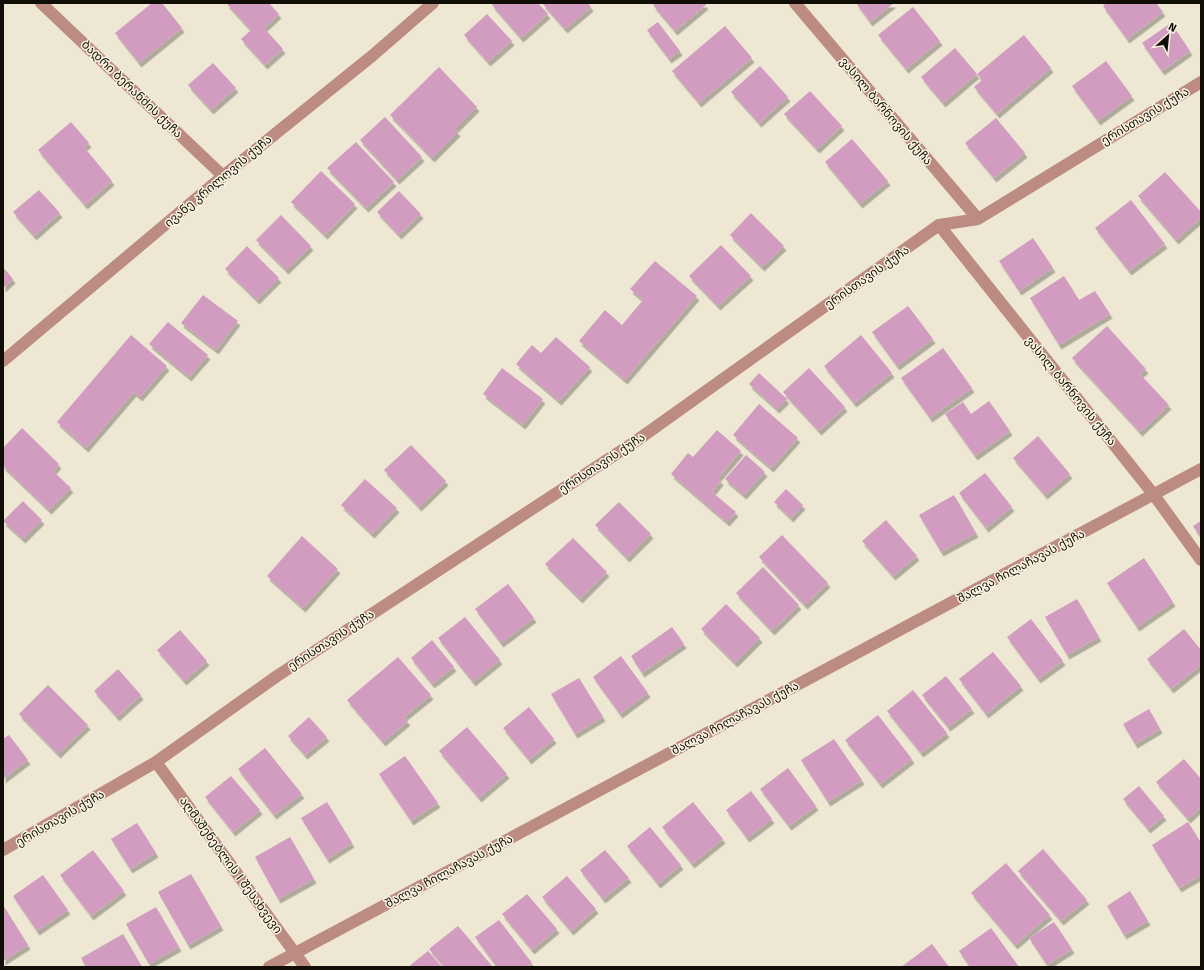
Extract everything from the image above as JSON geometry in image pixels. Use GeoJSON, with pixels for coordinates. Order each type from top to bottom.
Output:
{"type":"FeatureCollection","features":[{"type":"Feature","properties":{"kind":"street","name":"ბადრი ბერანძის ქუჩა"},"geometry":{"type":"LineString","coordinates":[[41,3],[223,176]]}},
{"type":"Feature","properties":{"kind":"street","name":"ივანე კრილოვის ქუჩა"},"geometry":{"type":"LineString","coordinates":[[3,361],[223,176],[372,56],[433,3]]}},
{"type":"Feature","properties":{"kind":"street","name":"ვასილ ბარნოვის ქუჩა"},"geometry":{"type":"LineString","coordinates":[[795,3],[978,219]]}},
{"type":"Feature","properties":{"kind":"street","name":"ერისთავის ქუჩა"},"geometry":{"type":"LineString","coordinates":[[3,850],[156,762],[277,676],[636,441],[939,225],[978,219],[1201,82]]}},
{"type":"Feature","properties":{"kind":"street","name":"ვასილ ბარნოვის ქუჩა"},"geometry":{"type":"LineString","coordinates":[[939,225],[1154,495],[1201,560]]}},
{"type":"Feature","properties":{"kind":"street","name":"შალვა ჩილაჩავას ქუჩა"},"geometry":{"type":"LineString","coordinates":[[269,967],[1201,469]]}},
{"type":"Feature","properties":{"kind":"street","name":"აღმაშენებლის I შესახვევი"},"geometry":{"type":"LineString","coordinates":[[156,762],[305,967]]}},
{"type":"Feature","properties":{"kind":"building"},"geometry":{"type":"Polygon","coordinates":[[[152,3],[162,3],[182,28],[139,63],[115,33],[152,3]]]}},
{"type":"Feature","properties":{"kind":"building"},"geometry":{"type":"Polygon","coordinates":[[[226,3],[269,3],[279,14],[264,28],[283,49],[265,65],[241,39],[251,30],[226,3]]]}},
{"type":"Feature","properties":{"kind":"building"},"geometry":{"type":"Polygon","coordinates":[[[494,3],[538,3],[548,14],[521,38],[492,5],[494,3]]]}},
{"type":"Feature","properties":{"kind":"building"},"geometry":{"type":"Polygon","coordinates":[[[542,3],[588,3],[591,7],[565,29],[542,3]]]}},
{"type":"Feature","properties":{"kind":"building"},"geometry":{"type":"Polygon","coordinates":[[[656,3],[704,3],[706,5],[675,31],[653,5],[656,3]]]}},
{"type":"Feature","properties":{"kind":"building"},"geometry":{"type":"Polygon","coordinates":[[[856,3],[894,3],[870,22],[856,3]]]}},
{"type":"Feature","properties":{"kind":"building"},"geometry":{"type":"Polygon","coordinates":[[[1106,3],[1156,3],[1163,12],[1127,39],[1103,6],[1106,3]]]}},
{"type":"Feature","properties":{"kind":"building"},"geometry":{"type":"Polygon","coordinates":[[[913,7],[940,41],[906,69],[878,35],[913,7]]]}},
{"type":"Feature","properties":{"kind":"building"},"geometry":{"type":"Polygon","coordinates":[[[487,14],[512,41],[488,62],[464,35],[487,14]]]}},
{"type":"Feature","properties":{"kind":"building"},"geometry":{"type":"Polygon","coordinates":[[[658,22],[680,51],[669,59],[647,30],[658,22]]]}},
{"type":"Feature","properties":{"kind":"building"},"geometry":{"type":"Polygon","coordinates":[[[1171,23],[1190,51],[1162,71],[1142,43],[1171,23]]]}},
{"type":"Feature","properties":{"kind":"building"},"geometry":{"type":"Polygon","coordinates":[[[725,26],[752,58],[699,103],[672,71],[725,26]]]}},
{"type":"Feature","properties":{"kind":"building"},"geometry":{"type":"Polygon","coordinates":[[[1024,35],[1051,68],[997,114],[974,87],[982,80],[977,74],[1024,35]]]}},
{"type":"Feature","properties":{"kind":"building"},"geometry":{"type":"Polygon","coordinates":[[[955,48],[977,74],[943,103],[921,77],[955,48]]]}},
{"type":"Feature","properties":{"kind":"building"},"geometry":{"type":"Polygon","coordinates":[[[1106,61],[1132,96],[1098,121],[1072,86],[1106,61]]]}},
{"type":"Feature","properties":{"kind":"building"},"geometry":{"type":"Polygon","coordinates":[[[213,63],[236,88],[211,110],[188,85],[213,63]]]}},
{"type":"Feature","properties":{"kind":"building"},"geometry":{"type":"Polygon","coordinates":[[[760,66],[788,97],[759,123],[731,92],[760,66]]]}},
{"type":"Feature","properties":{"kind":"building"},"geometry":{"type":"Polygon","coordinates":[[[439,67],[477,107],[455,129],[458,132],[432,158],[390,115],[439,67]]]}},
{"type":"Feature","properties":{"kind":"building"},"geometry":{"type":"Polygon","coordinates":[[[810,91],[842,126],[817,149],[784,114],[810,91]]]}},
{"type":"Feature","properties":{"kind":"building"},"geometry":{"type":"Polygon","coordinates":[[[385,117],[422,157],[397,180],[360,140],[385,117]]]}},
{"type":"Feature","properties":{"kind":"building"},"geometry":{"type":"Polygon","coordinates":[[[996,118],[1025,153],[994,178],[965,143],[996,118]]]}},
{"type":"Feature","properties":{"kind":"building"},"geometry":{"type":"Polygon","coordinates":[[[71,122],[89,143],[84,147],[112,181],[85,205],[38,150],[71,122]]]}},
{"type":"Feature","properties":{"kind":"building"},"geometry":{"type":"Polygon","coordinates":[[[852,139],[888,181],[860,204],[825,162],[852,139]]]}},
{"type":"Feature","properties":{"kind":"building"},"geometry":{"type":"Polygon","coordinates":[[[356,142],[394,182],[366,208],[327,168],[356,142]]]}},
{"type":"Feature","properties":{"kind":"building"},"geometry":{"type":"Polygon","coordinates":[[[321,171],[355,204],[325,235],[291,202],[321,171]]]}},
{"type":"Feature","properties":{"kind":"building"},"geometry":{"type":"Polygon","coordinates":[[[1165,172],[1201,212],[1201,218],[1176,240],[1138,196],[1165,172]]]}},
{"type":"Feature","properties":{"kind":"building"},"geometry":{"type":"Polygon","coordinates":[[[39,190],[60,213],[34,236],[13,212],[39,190]]]}},
{"type":"Feature","properties":{"kind":"building"},"geometry":{"type":"Polygon","coordinates":[[[399,191],[421,214],[399,235],[377,212],[399,191]]]}},
{"type":"Feature","properties":{"kind":"building"},"geometry":{"type":"Polygon","coordinates":[[[1131,200],[1165,244],[1129,271],[1095,228],[1131,200]]]}},
{"type":"Feature","properties":{"kind":"building"},"geometry":{"type":"Polygon","coordinates":[[[751,213],[784,246],[762,267],[730,235],[751,213]]]}},
{"type":"Feature","properties":{"kind":"building"},"geometry":{"type":"Polygon","coordinates":[[[281,215],[311,246],[286,270],[256,240],[281,215]]]}},
{"type":"Feature","properties":{"kind":"building"},"geometry":{"type":"Polygon","coordinates":[[[1033,238],[1053,268],[1019,291],[999,261],[1033,238]]]}},
{"type":"Feature","properties":{"kind":"building"},"geometry":{"type":"Polygon","coordinates":[[[721,245],[751,276],[718,306],[689,276],[721,245]]]}},
{"type":"Feature","properties":{"kind":"building"},"geometry":{"type":"Polygon","coordinates":[[[247,246],[279,278],[257,300],[225,269],[247,246]]]}},
{"type":"Feature","properties":{"kind":"building"},"geometry":{"type":"Polygon","coordinates":[[[655,261],[697,296],[625,380],[579,341],[605,310],[622,325],[643,300],[630,289],[655,261]]]}},
{"type":"Feature","properties":{"kind":"building"},"geometry":{"type":"Polygon","coordinates":[[[3,267],[13,279],[3,288],[3,267]]]}},
{"type":"Feature","properties":{"kind":"building"},"geometry":{"type":"Polygon","coordinates":[[[1064,276],[1079,300],[1095,291],[1110,314],[1059,345],[1030,298],[1064,276]]]}},
{"type":"Feature","properties":{"kind":"building"},"geometry":{"type":"Polygon","coordinates":[[[203,295],[238,321],[216,350],[181,323],[203,295]]]}},
{"type":"Feature","properties":{"kind":"building"},"geometry":{"type":"Polygon","coordinates":[[[908,306],[933,339],[897,366],[872,332],[908,306]]]}},
{"type":"Feature","properties":{"kind":"building"},"geometry":{"type":"Polygon","coordinates":[[[168,322],[208,355],[189,377],[149,344],[168,322]]]}},
{"type":"Feature","properties":{"kind":"building"},"geometry":{"type":"Polygon","coordinates":[[[1107,326],[1146,369],[1140,374],[1169,405],[1140,432],[1072,358],[1107,326]]]}},
{"type":"Feature","properties":{"kind":"building"},"geometry":{"type":"Polygon","coordinates":[[[131,335],[167,366],[140,397],[134,392],[86,448],[57,422],[131,335]]]}},
{"type":"Feature","properties":{"kind":"building"},"geometry":{"type":"Polygon","coordinates":[[[861,335],[892,373],[854,403],[824,366],[861,335]]]}},
{"type":"Feature","properties":{"kind":"building"},"geometry":{"type":"Polygon","coordinates":[[[556,337],[590,367],[559,401],[516,364],[532,345],[541,353],[556,337]]]}},
{"type":"Feature","properties":{"kind":"building"},"geometry":{"type":"Polygon","coordinates":[[[943,348],[972,388],[930,418],[901,378],[943,348]]]}},
{"type":"Feature","properties":{"kind":"building"},"geometry":{"type":"Polygon","coordinates":[[[502,368],[543,399],[523,425],[483,394],[502,368]]]}},
{"type":"Feature","properties":{"kind":"building"},"geometry":{"type":"Polygon","coordinates":[[[809,368],[845,407],[819,431],[783,392],[809,368]]]}},
{"type":"Feature","properties":{"kind":"building"},"geometry":{"type":"Polygon","coordinates":[[[759,373],[787,399],[777,409],[749,384],[759,373]]]}},
{"type":"Feature","properties":{"kind":"building"},"geometry":{"type":"Polygon","coordinates":[[[989,401],[1010,431],[975,456],[945,414],[963,402],[971,414],[989,401]]]}},
{"type":"Feature","properties":{"kind":"building"},"geometry":{"type":"Polygon","coordinates":[[[759,404],[798,438],[771,468],[733,435],[759,404]]]}},
{"type":"Feature","properties":{"kind":"building"},"geometry":{"type":"Polygon","coordinates":[[[22,428],[59,464],[53,471],[71,488],[49,510],[3,466],[3,448],[22,428]]]}},
{"type":"Feature","properties":{"kind":"building"},"geometry":{"type":"Polygon","coordinates":[[[717,430],[741,451],[718,478],[721,481],[712,492],[736,512],[727,522],[671,474],[688,453],[693,457],[717,430]]]}},
{"type":"Feature","properties":{"kind":"building"},"geometry":{"type":"Polygon","coordinates":[[[1038,436],[1070,474],[1045,495],[1013,458],[1038,436]]]}},
{"type":"Feature","properties":{"kind":"building"},"geometry":{"type":"Polygon","coordinates":[[[411,445],[446,481],[419,507],[384,470],[411,445]]]}},
{"type":"Feature","properties":{"kind":"building"},"geometry":{"type":"Polygon","coordinates":[[[746,455],[765,472],[744,495],[725,479],[746,455]]]}},
{"type":"Feature","properties":{"kind":"building"},"geometry":{"type":"Polygon","coordinates":[[[985,473],[1012,507],[986,528],[959,493],[985,473]]]}},
{"type":"Feature","properties":{"kind":"building"},"geometry":{"type":"Polygon","coordinates":[[[365,479],[397,508],[372,534],[341,505],[365,479]]]}},
{"type":"Feature","properties":{"kind":"building"},"geometry":{"type":"Polygon","coordinates":[[[786,489],[803,505],[791,518],[774,502],[786,489]]]}},
{"type":"Feature","properties":{"kind":"building"},"geometry":{"type":"Polygon","coordinates":[[[954,495],[976,533],[941,552],[919,515],[954,495]]]}},
{"type":"Feature","properties":{"kind":"building"},"geometry":{"type":"Polygon","coordinates":[[[23,501],[42,520],[23,539],[3,521],[23,501]]]}},
{"type":"Feature","properties":{"kind":"building"},"geometry":{"type":"Polygon","coordinates":[[[619,502],[651,534],[627,558],[595,525],[619,502]]]}},
{"type":"Feature","properties":{"kind":"building"},"geometry":{"type":"Polygon","coordinates":[[[886,520],[917,556],[893,576],[862,541],[886,520]]]}},
{"type":"Feature","properties":{"kind":"building"},"geometry":{"type":"Polygon","coordinates":[[[1201,521],[1201,538],[1193,526],[1201,521]]]}},
{"type":"Feature","properties":{"kind":"building"},"geometry":{"type":"Polygon","coordinates":[[[782,535],[828,583],[805,605],[759,557],[782,535]]]}},
{"type":"Feature","properties":{"kind":"building"},"geometry":{"type":"Polygon","coordinates":[[[302,536],[338,569],[303,608],[267,576],[302,536]]]}},
{"type":"Feature","properties":{"kind":"building"},"geometry":{"type":"Polygon","coordinates":[[[573,538],[607,572],[580,599],[545,564],[573,538]]]}},
{"type":"Feature","properties":{"kind":"building"},"geometry":{"type":"Polygon","coordinates":[[[1144,558],[1173,602],[1137,627],[1107,583],[1144,558]]]}},
{"type":"Feature","properties":{"kind":"building"},"geometry":{"type":"Polygon","coordinates":[[[763,567],[799,605],[772,631],[736,593],[763,567]]]}},
{"type":"Feature","properties":{"kind":"building"},"geometry":{"type":"Polygon","coordinates":[[[508,584],[534,618],[501,643],[475,609],[508,584]]]}},
{"type":"Feature","properties":{"kind":"building"},"geometry":{"type":"Polygon","coordinates":[[[1077,599],[1099,637],[1067,655],[1045,617],[1077,599]]]}},
{"type":"Feature","properties":{"kind":"building"},"geometry":{"type":"Polygon","coordinates":[[[726,604],[760,638],[735,663],[701,629],[726,604]]]}},
{"type":"Feature","properties":{"kind":"building"},"geometry":{"type":"Polygon","coordinates":[[[465,617],[500,660],[473,682],[438,638],[465,617]]]}},
{"type":"Feature","properties":{"kind":"building"},"geometry":{"type":"Polygon","coordinates":[[[1031,619],[1063,661],[1038,679],[1007,637],[1031,619]]]}},
{"type":"Feature","properties":{"kind":"building"},"geometry":{"type":"Polygon","coordinates":[[[672,627],[684,644],[642,673],[631,656],[672,627]]]}},
{"type":"Feature","properties":{"kind":"building"},"geometry":{"type":"Polygon","coordinates":[[[1184,629],[1201,650],[1201,665],[1171,689],[1147,659],[1184,629]]]}},
{"type":"Feature","properties":{"kind":"building"},"geometry":{"type":"Polygon","coordinates":[[[180,630],[207,661],[184,681],[157,650],[180,630]]]}},
{"type":"Feature","properties":{"kind":"building"},"geometry":{"type":"Polygon","coordinates":[[[432,640],[454,667],[432,684],[411,658],[432,640]]]}},
{"type":"Feature","properties":{"kind":"building"},"geometry":{"type":"Polygon","coordinates":[[[993,652],[1021,686],[986,714],[959,679],[993,652]]]}},
{"type":"Feature","properties":{"kind":"building"},"geometry":{"type":"Polygon","coordinates":[[[621,656],[648,693],[620,714],[593,677],[621,656]]]}},
{"type":"Feature","properties":{"kind":"building"},"geometry":{"type":"Polygon","coordinates":[[[398,657],[431,695],[404,717],[408,721],[383,742],[347,700],[398,657]]]}},
{"type":"Feature","properties":{"kind":"building"},"geometry":{"type":"Polygon","coordinates":[[[118,669],[141,695],[117,717],[94,691],[118,669]]]}},
{"type":"Feature","properties":{"kind":"building"},"geometry":{"type":"Polygon","coordinates":[[[946,676],[972,709],[948,727],[922,695],[946,676]]]}},
{"type":"Feature","properties":{"kind":"building"},"geometry":{"type":"Polygon","coordinates":[[[579,678],[603,717],[575,734],[551,694],[579,678]]]}},
{"type":"Feature","properties":{"kind":"building"},"geometry":{"type":"Polygon","coordinates":[[[48,685],[88,725],[58,754],[19,714],[48,685]]]}},
{"type":"Feature","properties":{"kind":"building"},"geometry":{"type":"Polygon","coordinates":[[[913,690],[947,733],[921,753],[887,711],[913,690]]]}},
{"type":"Feature","properties":{"kind":"building"},"geometry":{"type":"Polygon","coordinates":[[[529,707],[554,739],[529,760],[503,728],[529,707]]]}},
{"type":"Feature","properties":{"kind":"building"},"geometry":{"type":"Polygon","coordinates":[[[1149,709],[1160,729],[1135,744],[1123,724],[1149,709]]]}},
{"type":"Feature","properties":{"kind":"building"},"geometry":{"type":"Polygon","coordinates":[[[878,715],[912,759],[880,784],[845,740],[878,715]]]}},
{"type":"Feature","properties":{"kind":"building"},"geometry":{"type":"Polygon","coordinates":[[[309,717],[327,737],[305,755],[288,736],[309,717]]]}},
{"type":"Feature","properties":{"kind":"building"},"geometry":{"type":"Polygon","coordinates":[[[467,727],[507,774],[479,798],[439,751],[467,727]]]}},
{"type":"Feature","properties":{"kind":"building"},"geometry":{"type":"Polygon","coordinates":[[[9,735],[28,760],[3,779],[3,739],[9,735]]]}},
{"type":"Feature","properties":{"kind":"building"},"geometry":{"type":"Polygon","coordinates":[[[834,739],[862,780],[828,802],[801,760],[834,739]]]}},
{"type":"Feature","properties":{"kind":"building"},"geometry":{"type":"Polygon","coordinates":[[[265,748],[302,794],[274,815],[238,769],[265,748]]]}},
{"type":"Feature","properties":{"kind":"building"},"geometry":{"type":"Polygon","coordinates":[[[405,756],[438,803],[411,821],[379,774],[405,756]]]}},
{"type":"Feature","properties":{"kind":"building"},"geometry":{"type":"Polygon","coordinates":[[[1184,759],[1201,779],[1201,807],[1188,819],[1156,782],[1184,759]]]}},
{"type":"Feature","properties":{"kind":"building"},"geometry":{"type":"Polygon","coordinates":[[[788,768],[816,806],[789,826],[760,789],[788,768]]]}},
{"type":"Feature","properties":{"kind":"building"},"geometry":{"type":"Polygon","coordinates":[[[231,776],[260,810],[233,832],[205,797],[231,776]]]}},
{"type":"Feature","properties":{"kind":"building"},"geometry":{"type":"Polygon","coordinates":[[[1139,786],[1164,816],[1148,829],[1123,799],[1139,786]]]}},
{"type":"Feature","properties":{"kind":"building"},"geometry":{"type":"Polygon","coordinates":[[[751,791],[772,819],[747,838],[726,810],[751,791]]]}},
{"type":"Feature","properties":{"kind":"building"},"geometry":{"type":"Polygon","coordinates":[[[327,802],[352,843],[327,859],[301,818],[327,802]]]}},
{"type":"Feature","properties":{"kind":"building"},"geometry":{"type":"Polygon","coordinates":[[[693,802],[723,839],[692,864],[662,827],[693,802]]]}},
{"type":"Feature","properties":{"kind":"building"},"geometry":{"type":"Polygon","coordinates":[[[1188,822],[1201,843],[1201,875],[1179,888],[1152,845],[1188,822]]]}},
{"type":"Feature","properties":{"kind":"building"},"geometry":{"type":"Polygon","coordinates":[[[137,823],[156,853],[130,869],[111,839],[137,823]]]}},
{"type":"Feature","properties":{"kind":"building"},"geometry":{"type":"Polygon","coordinates":[[[650,827],[681,865],[658,884],[627,846],[650,827]]]}},
{"type":"Feature","properties":{"kind":"building"},"geometry":{"type":"Polygon","coordinates":[[[290,837],[314,879],[278,899],[255,857],[290,837]]]}},
{"type":"Feature","properties":{"kind":"building"},"geometry":{"type":"Polygon","coordinates":[[[1043,849],[1087,900],[1061,921],[1018,871],[1043,849]]]}},
{"type":"Feature","properties":{"kind":"building"},"geometry":{"type":"Polygon","coordinates":[[[93,850],[124,891],[91,916],[60,875],[93,850]]]}},
{"type":"Feature","properties":{"kind":"building"},"geometry":{"type":"Polygon","coordinates":[[[605,850],[629,878],[603,899],[580,870],[605,850]]]}},
{"type":"Feature","properties":{"kind":"building"},"geometry":{"type":"Polygon","coordinates":[[[1006,863],[1050,915],[1015,945],[971,893],[1006,863]]]}},
{"type":"Feature","properties":{"kind":"building"},"geometry":{"type":"Polygon","coordinates":[[[191,874],[221,926],[188,945],[158,892],[191,874]]]}},
{"type":"Feature","properties":{"kind":"building"},"geometry":{"type":"Polygon","coordinates":[[[43,875],[68,910],[37,931],[13,896],[43,875]]]}},
{"type":"Feature","properties":{"kind":"building"},"geometry":{"type":"Polygon","coordinates":[[[567,876],[596,909],[571,931],[542,897],[567,876]]]}},
{"type":"Feature","properties":{"kind":"building"},"geometry":{"type":"Polygon","coordinates":[[[1130,891],[1148,921],[1124,935],[1107,906],[1130,891]]]}},
{"type":"Feature","properties":{"kind":"building"},"geometry":{"type":"Polygon","coordinates":[[[527,894],[557,929],[532,950],[502,914],[527,894]]]}},
{"type":"Feature","properties":{"kind":"building"},"geometry":{"type":"Polygon","coordinates":[[[3,905],[28,945],[3,961],[3,905]]]}},
{"type":"Feature","properties":{"kind":"building"},"geometry":{"type":"Polygon","coordinates":[[[156,907],[179,947],[149,964],[126,924],[156,907]]]}},
{"type":"Feature","properties":{"kind":"building"},"geometry":{"type":"Polygon","coordinates":[[[499,920],[532,963],[527,967],[497,967],[475,937],[499,920]]]}},
{"type":"Feature","properties":{"kind":"building"},"geometry":{"type":"Polygon","coordinates":[[[1054,922],[1072,949],[1047,965],[1029,938],[1054,922]]]}},
{"type":"Feature","properties":{"kind":"building"},"geometry":{"type":"Polygon","coordinates":[[[458,926],[493,967],[444,967],[429,949],[458,926]]]}},
{"type":"Feature","properties":{"kind":"building"},"geometry":{"type":"Polygon","coordinates":[[[991,928],[1019,967],[970,967],[959,951],[991,928]]]}},
{"type":"Feature","properties":{"kind":"building"},"geometry":{"type":"Polygon","coordinates":[[[123,934],[142,967],[86,967],[81,958],[123,934]]]}},
{"type":"Feature","properties":{"kind":"building"},"geometry":{"type":"Polygon","coordinates":[[[932,944],[949,967],[901,967],[932,944]]]}},
{"type":"Feature","properties":{"kind":"building"},"geometry":{"type":"Polygon","coordinates":[[[428,951],[442,967],[408,967],[428,951]]]}}]}
